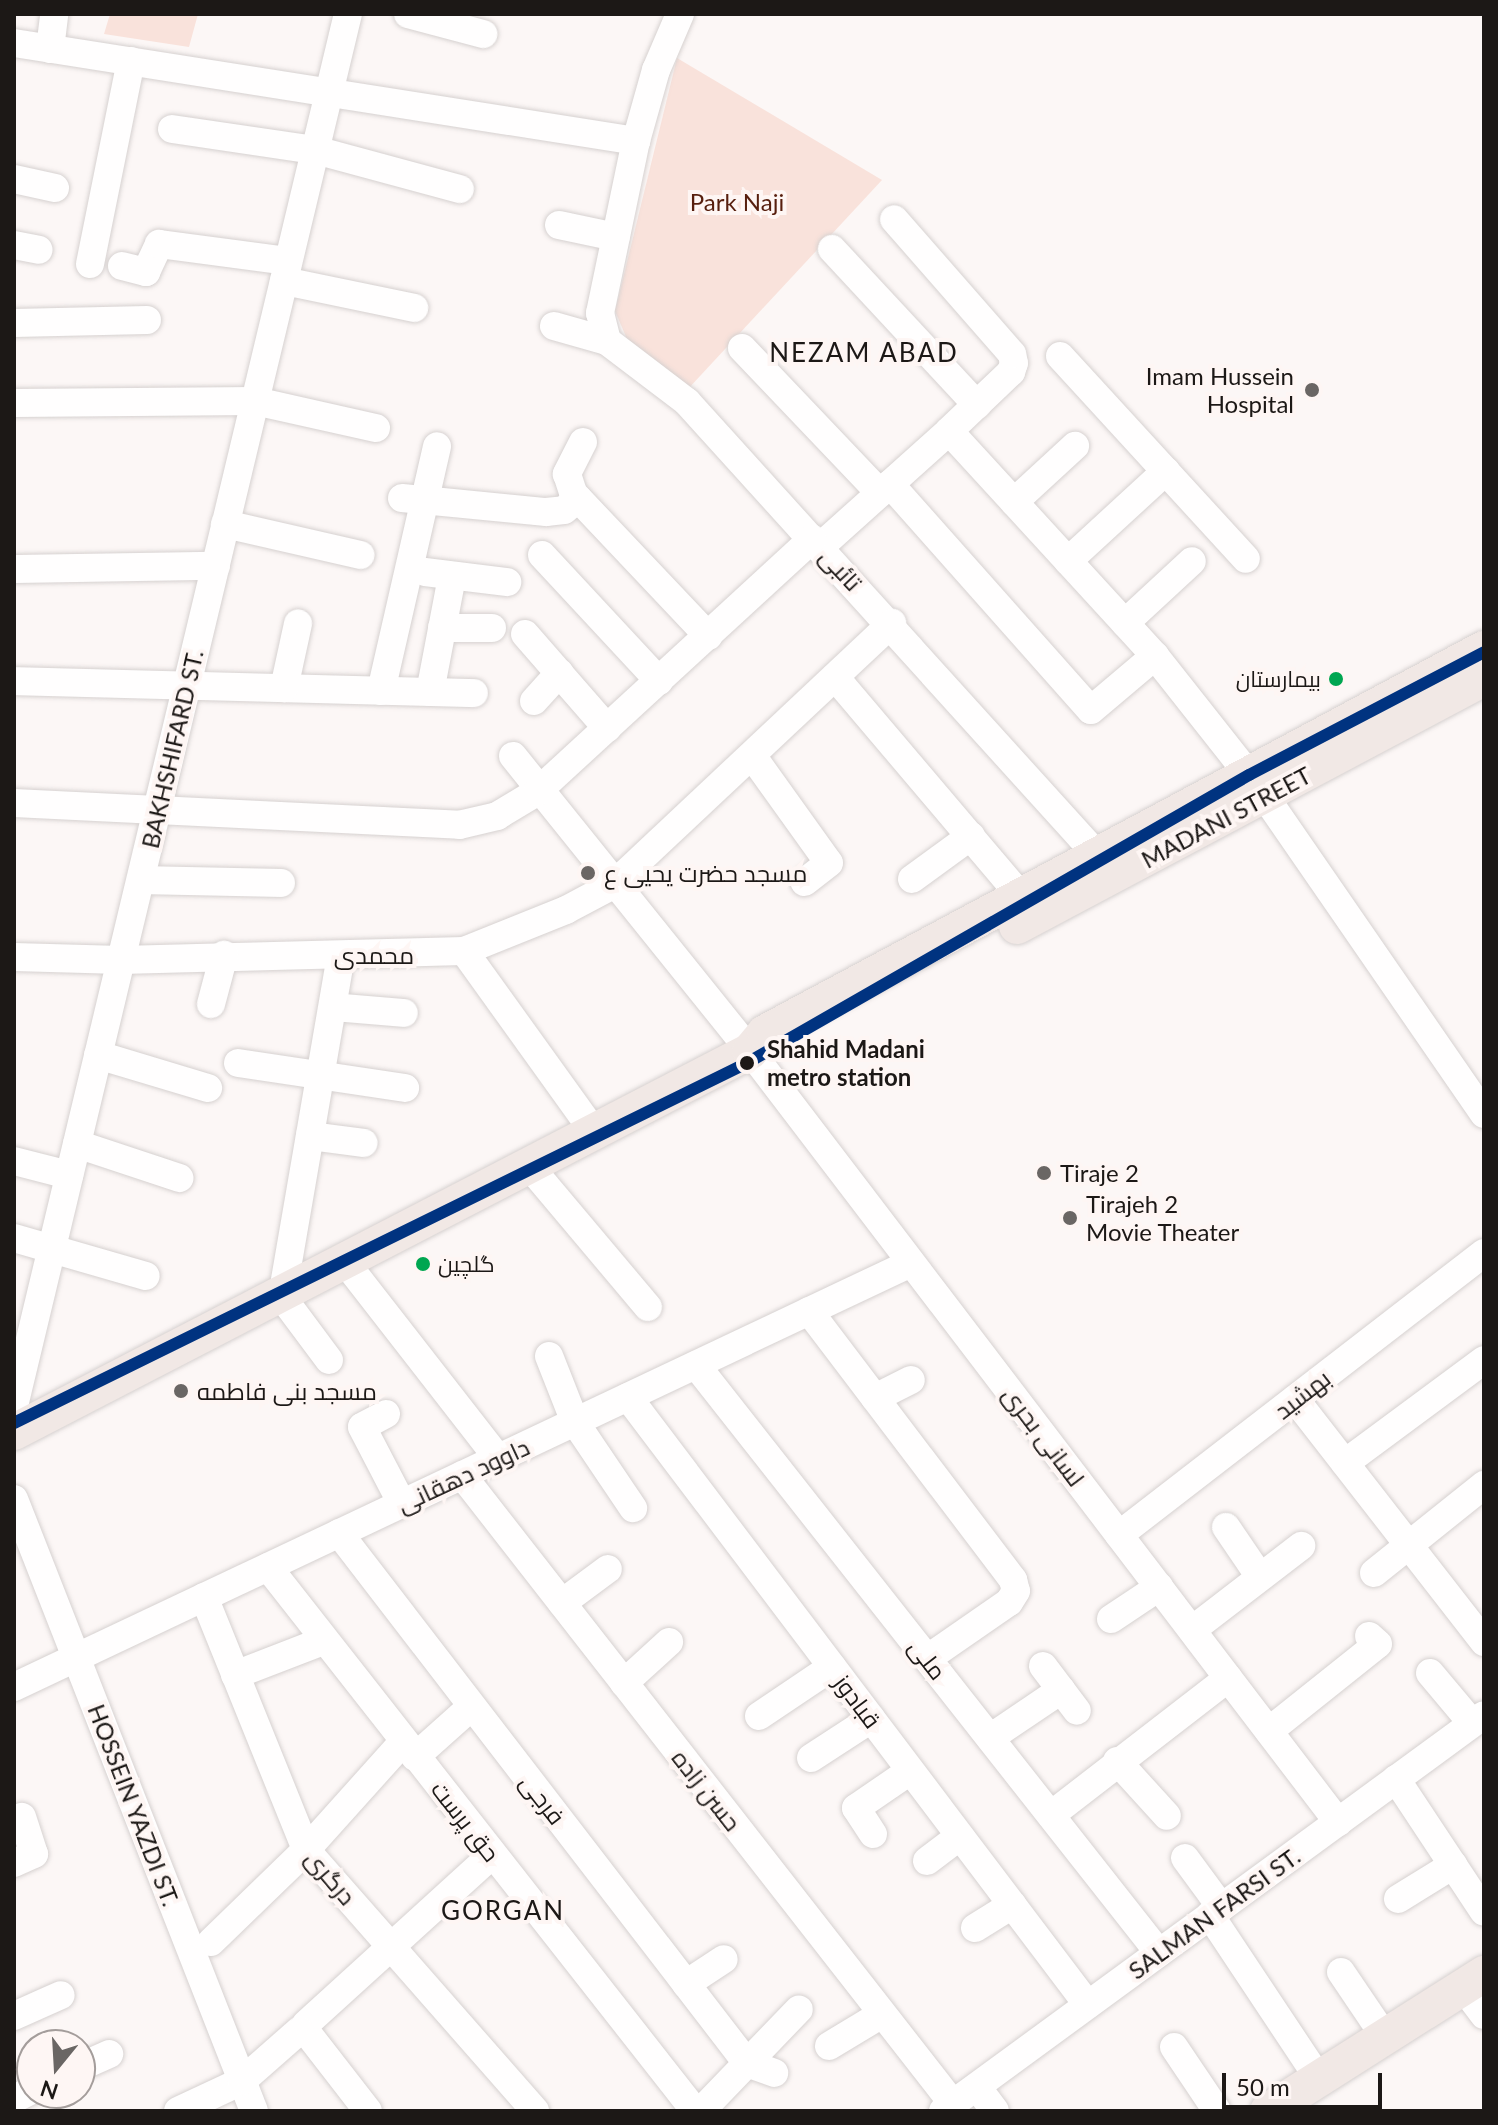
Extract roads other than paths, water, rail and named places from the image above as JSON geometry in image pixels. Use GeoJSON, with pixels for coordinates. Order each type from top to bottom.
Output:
{"type":"FeatureCollection","features":[{"type":"Feature","properties":{"kind":"main road","name":"MADANI STREET"},"geometry":{"type":"LineString","coordinates":[[1258,786],[1484,649]]}},
{"type":"Feature","properties":{"kind":"main road","name":"MADANI STREET"},"geometry":{"type":"LineString","coordinates":[[750,1051],[777,1050],[1104,866],[1258,786],[1484,678]]}},
{"type":"Feature","properties":{"kind":"main road","name":"MADANI STREET"},"geometry":{"type":"LineString","coordinates":[[14,1432],[282,1297],[750,1051],[765,1033],[1021,896],[1104,866]]}},
{"type":"Feature","properties":{"kind":"main road"},"geometry":{"type":"LineString","coordinates":[[1272,2110],[1385,2037],[1477,1992]]}},
{"type":"Feature","properties":{"kind":"street"},"geometry":{"type":"LineString","coordinates":[[50,49],[54,14]]}},
{"type":"Feature","properties":{"kind":"street","name":"BAKHSHIFARD ST."},"geometry":{"type":"LineString","coordinates":[[14,1406],[25,1314],[52,1249],[348,14]]}},
{"type":"Feature","properties":{"kind":"street"},"geometry":{"type":"LineString","coordinates":[[408,14],[483,34]]}},
{"type":"Feature","properties":{"kind":"street"},"geometry":{"type":"LineString","coordinates":[[607,341],[599,319],[636,141],[653,79],[680,14]]}},
{"type":"Feature","properties":{"kind":"street"},"geometry":{"type":"LineString","coordinates":[[14,43],[636,141]]}},
{"type":"Feature","properties":{"kind":"street"},"geometry":{"type":"LineString","coordinates":[[90,264],[131,61]]}},
{"type":"Feature","properties":{"kind":"street"},"geometry":{"type":"LineString","coordinates":[[172,129],[315,150],[460,189]]}},
{"type":"Feature","properties":{"kind":"street"},"geometry":{"type":"LineString","coordinates":[[14,179],[55,188]]}},
{"type":"Feature","properties":{"kind":"street"},"geometry":{"type":"LineString","coordinates":[[14,803],[459,825],[497,816],[537,792],[708,636],[816,543],[885,489],[1011,372],[1012,354],[894,219]]}},
{"type":"Feature","properties":{"kind":"street"},"geometry":{"type":"LineString","coordinates":[[559,225],[616,237]]}},
{"type":"Feature","properties":{"kind":"street"},"geometry":{"type":"LineString","coordinates":[[122,266],[146,272],[159,244],[286,271],[414,308]]}},
{"type":"Feature","properties":{"kind":"street"},"geometry":{"type":"LineString","coordinates":[[832,249],[977,405]]}},
{"type":"Feature","properties":{"kind":"street"},"geometry":{"type":"LineString","coordinates":[[14,323],[147,320]]}},
{"type":"Feature","properties":{"kind":"street","name":"تائبی"},"geometry":{"type":"LineString","coordinates":[[554,326],[607,341],[687,402],[892,623],[1104,866]]}},
{"type":"Feature","properties":{"kind":"street"},"geometry":{"type":"LineString","coordinates":[[742,348],[885,489],[1091,710],[1155,656]]}},
{"type":"Feature","properties":{"kind":"street"},"geometry":{"type":"LineString","coordinates":[[1060,356],[1246,559]]}},
{"type":"Feature","properties":{"kind":"street"},"geometry":{"type":"LineString","coordinates":[[14,403],[255,401],[376,428]]}},
{"type":"Feature","properties":{"kind":"street"},"geometry":{"type":"LineString","coordinates":[[949,431],[1155,656],[1258,786],[1484,1114]]}},
{"type":"Feature","properties":{"kind":"street"},"geometry":{"type":"LineString","coordinates":[[583,442],[567,474],[578,499],[708,636]]}},
{"type":"Feature","properties":{"kind":"street"},"geometry":{"type":"LineString","coordinates":[[381,691],[413,500],[437,446]]}},
{"type":"Feature","properties":{"kind":"street"},"geometry":{"type":"LineString","coordinates":[[1014,502],[1075,446]]}},
{"type":"Feature","properties":{"kind":"street"},"geometry":{"type":"LineString","coordinates":[[1068,561],[1166,471]]}},
{"type":"Feature","properties":{"kind":"street"},"geometry":{"type":"LineString","coordinates":[[413,500],[546,512],[564,510],[578,499]]}},
{"type":"Feature","properties":{"kind":"street"},"geometry":{"type":"LineString","coordinates":[[225,524],[360,555]]}},
{"type":"Feature","properties":{"kind":"street"},"geometry":{"type":"LineString","coordinates":[[542,555],[659,681]]}},
{"type":"Feature","properties":{"kind":"street"},"geometry":{"type":"LineString","coordinates":[[1125,623],[1192,561]]}},
{"type":"Feature","properties":{"kind":"street"},"geometry":{"type":"LineString","coordinates":[[14,569],[216,566]]}},
{"type":"Feature","properties":{"kind":"street"},"geometry":{"type":"LineString","coordinates":[[430,692],[442,628],[438,574],[507,582]]}},
{"type":"Feature","properties":{"kind":"street","name":"محمدی"},"geometry":{"type":"LineString","coordinates":[[14,957],[121,960],[464,951],[580,904],[613,885],[753,757],[892,623]]}},
{"type":"Feature","properties":{"kind":"street"},"geometry":{"type":"LineString","coordinates":[[284,688],[298,624]]}},
{"type":"Feature","properties":{"kind":"street"},"geometry":{"type":"LineString","coordinates":[[442,628],[492,628]]}},
{"type":"Feature","properties":{"kind":"street"},"geometry":{"type":"LineString","coordinates":[[525,634],[607,728]]}},
{"type":"Feature","properties":{"kind":"street"},"geometry":{"type":"LineString","coordinates":[[534,701],[559,673]]}},
{"type":"Feature","properties":{"kind":"street"},"geometry":{"type":"LineString","coordinates":[[835,677],[1021,896]]}},
{"type":"Feature","properties":{"kind":"street"},"geometry":{"type":"LineString","coordinates":[[14,681],[474,693]]}},
{"type":"Feature","properties":{"kind":"street","name":"لسانی بحری"},"geometry":{"type":"LineString","coordinates":[[513,756],[537,792],[750,1051],[1338,1822]]}},
{"type":"Feature","properties":{"kind":"street"},"geometry":{"type":"LineString","coordinates":[[753,757],[829,863],[805,882]]}},
{"type":"Feature","properties":{"kind":"street"},"geometry":{"type":"LineString","coordinates":[[912,879],[971,836]]}},
{"type":"Feature","properties":{"kind":"street"},"geometry":{"type":"LineString","coordinates":[[141,880],[281,883]]}},
{"type":"Feature","properties":{"kind":"street"},"geometry":{"type":"LineString","coordinates":[[464,951],[594,1132]]}},
{"type":"Feature","properties":{"kind":"street"},"geometry":{"type":"LineString","coordinates":[[211,1004],[224,955]]}},
{"type":"Feature","properties":{"kind":"street"},"geometry":{"type":"LineString","coordinates":[[329,1360],[282,1297],[341,955]]}},
{"type":"Feature","properties":{"kind":"street"},"geometry":{"type":"LineString","coordinates":[[333,1007],[404,1013]]}},
{"type":"Feature","properties":{"kind":"street"},"geometry":{"type":"LineString","coordinates":[[98,1055],[208,1088]]}},
{"type":"Feature","properties":{"kind":"street"},"geometry":{"type":"LineString","coordinates":[[238,1063],[320,1079],[405,1088]]}},
{"type":"Feature","properties":{"kind":"street"},"geometry":{"type":"LineString","coordinates":[[310,1136],[364,1143]]}},
{"type":"Feature","properties":{"kind":"street"},"geometry":{"type":"LineString","coordinates":[[77,1144],[179,1178]]}},
{"type":"Feature","properties":{"kind":"street"},"geometry":{"type":"LineString","coordinates":[[14,1161],[69,1175]]}},
{"type":"Feature","properties":{"kind":"street"},"geometry":{"type":"LineString","coordinates":[[530,1167],[648,1307]]}},
{"type":"Feature","properties":{"kind":"street"},"geometry":{"type":"LineString","coordinates":[[14,1238],[146,1276]]}},
{"type":"Feature","properties":{"kind":"street","name":"بهشید"},"geometry":{"type":"LineString","coordinates":[[1119,1535],[1484,1253]]}},
{"type":"Feature","properties":{"kind":"street"},"geometry":{"type":"LineString","coordinates":[[346,1263],[498,1458]]}},
{"type":"Feature","properties":{"kind":"street","name":"داوود دهقانی"},"geometry":{"type":"LineString","coordinates":[[14,1687],[911,1263]]}},
{"type":"Feature","properties":{"kind":"street"},"geometry":{"type":"LineString","coordinates":[[809,1311],[1013,1580],[1016,1591],[1009,1602],[928,1658]]}},
{"type":"Feature","properties":{"kind":"street"},"geometry":{"type":"LineString","coordinates":[[549,1356],[575,1422],[633,1508]]}},
{"type":"Feature","properties":{"kind":"street"},"geometry":{"type":"LineString","coordinates":[[1345,1463],[1484,1360]]}},
{"type":"Feature","properties":{"kind":"street","name":"ملی"},"geometry":{"type":"LineString","coordinates":[[696,1365],[1159,1953]]}},
{"type":"Feature","properties":{"kind":"street"},"geometry":{"type":"LineString","coordinates":[[875,1398],[911,1380]]}},
{"type":"Feature","properties":{"kind":"street","name":"قبادوز"},"geometry":{"type":"LineString","coordinates":[[628,1397],[1088,2005]]}},
{"type":"Feature","properties":{"kind":"street"},"geometry":{"type":"LineString","coordinates":[[1295,1399],[1484,1642]]}},
{"type":"Feature","properties":{"kind":"street"},"geometry":{"type":"LineString","coordinates":[[386,1414],[362,1427],[402,1504]]}},
{"type":"Feature","properties":{"kind":"street","name":"حسن زاده"},"geometry":{"type":"LineString","coordinates":[[462,1475],[882,2014],[948,2108]]}},
{"type":"Feature","properties":{"kind":"street"},"geometry":{"type":"LineString","coordinates":[[1374,1573],[1484,1485]]}},
{"type":"Feature","properties":{"kind":"street","name":"HOSSEIN YAZDI ST."},"geometry":{"type":"LineString","coordinates":[[14,1499],[254,2111]]}},
{"type":"Feature","properties":{"kind":"street"},"geometry":{"type":"LineString","coordinates":[[1226,1527],[1260,1577]]}},
{"type":"Feature","properties":{"kind":"street","name":"فرجی"},"geometry":{"type":"LineString","coordinates":[[339,1533],[747,2063]]}},
{"type":"Feature","properties":{"kind":"street"},"geometry":{"type":"LineString","coordinates":[[1192,1630],[1301,1546]]}},
{"type":"Feature","properties":{"kind":"street","name":"حق پرست"},"geometry":{"type":"LineString","coordinates":[[268,1567],[323,1641],[695,2111]]}},
{"type":"Feature","properties":{"kind":"street"},"geometry":{"type":"LineString","coordinates":[[562,1603],[608,1569]]}},
{"type":"Feature","properties":{"kind":"street"},"geometry":{"type":"LineString","coordinates":[[1111,1619],[1159,1587]]}},
{"type":"Feature","properties":{"kind":"street","name":"درگری"},"geometry":{"type":"LineString","coordinates":[[204,1597],[306,1850],[534,2111]]}},
{"type":"Feature","properties":{"kind":"street"},"geometry":{"type":"LineString","coordinates":[[1269,1731],[1378,1644],[1369,1636]]}},
{"type":"Feature","properties":{"kind":"street"},"geometry":{"type":"LineString","coordinates":[[235,1675],[323,1641]]}},
{"type":"Feature","properties":{"kind":"street"},"geometry":{"type":"LineString","coordinates":[[624,1683],[669,1642]]}},
{"type":"Feature","properties":{"kind":"street"},"geometry":{"type":"LineString","coordinates":[[990,1738],[1069,1701],[1043,1666]]}},
{"type":"Feature","properties":{"kind":"street"},"geometry":{"type":"LineString","coordinates":[[759,1716],[832,1667]]}},
{"type":"Feature","properties":{"kind":"street"},"geometry":{"type":"LineString","coordinates":[[1430,1673],[1478,1719]]}},
{"type":"Feature","properties":{"kind":"street"},"geometry":{"type":"LineString","coordinates":[[1051,1815],[1152,1732],[1228,1678]]}},
{"type":"Feature","properties":{"kind":"street"},"geometry":{"type":"LineString","coordinates":[[211,1942],[409,1750],[471,1707]]}},
{"type":"Feature","properties":{"kind":"street"},"geometry":{"type":"LineString","coordinates":[[811,1758],[871,1719]]}},
{"type":"Feature","properties":{"kind":"street","name":"SALMAN FARSI ST."},"geometry":{"type":"LineString","coordinates":[[948,2108],[1478,1719]]}},
{"type":"Feature","properties":{"kind":"street"},"geometry":{"type":"LineString","coordinates":[[1117,1761],[1167,1816]]}},
{"type":"Feature","properties":{"kind":"street"},"geometry":{"type":"LineString","coordinates":[[873,1834],[856,1808],[910,1771]]}},
{"type":"Feature","properties":{"kind":"street"},"geometry":{"type":"LineString","coordinates":[[1396,1779],[1484,1912]]}},
{"type":"Feature","properties":{"kind":"street"},"geometry":{"type":"LineString","coordinates":[[14,1863],[34,1854],[22,1817]]}},
{"type":"Feature","properties":{"kind":"street"},"geometry":{"type":"LineString","coordinates":[[927,1861],[960,1836]]}},
{"type":"Feature","properties":{"kind":"street"},"geometry":{"type":"LineString","coordinates":[[178,2111],[242,2081],[304,2030],[492,1855]]}},
{"type":"Feature","properties":{"kind":"street"},"geometry":{"type":"LineString","coordinates":[[1185,1858],[1319,2079]]}},
{"type":"Feature","properties":{"kind":"street"},"geometry":{"type":"LineString","coordinates":[[1398,1899],[1453,1865]]}},
{"type":"Feature","properties":{"kind":"street"},"geometry":{"type":"LineString","coordinates":[[975,1928],[1012,1905]]}},
{"type":"Feature","properties":{"kind":"street"},"geometry":{"type":"LineString","coordinates":[[686,1984],[724,1959]]}},
{"type":"Feature","properties":{"kind":"street"},"geometry":{"type":"LineString","coordinates":[[1341,1972],[1385,2037]]}},
{"type":"Feature","properties":{"kind":"street"},"geometry":{"type":"LineString","coordinates":[[14,2016],[61,1995]]}},
{"type":"Feature","properties":{"kind":"street"},"geometry":{"type":"LineString","coordinates":[[701,2111],[799,2009]]}},
{"type":"Feature","properties":{"kind":"street"},"geometry":{"type":"LineString","coordinates":[[829,2046],[882,2014]]}},
{"type":"Feature","properties":{"kind":"street"},"geometry":{"type":"LineString","coordinates":[[304,2030],[368,2111]]}},
{"type":"Feature","properties":{"kind":"street"},"geometry":{"type":"LineString","coordinates":[[1174,2047],[1217,2111]]}},
{"type":"Feature","properties":{"kind":"street"},"geometry":{"type":"LineString","coordinates":[[96,2060],[109,2054]]}},
{"type":"Feature","properties":{"kind":"street"},"geometry":{"type":"LineString","coordinates":[[747,2063],[774,2073]]}},
{"type":"Feature","properties":{"kind":"street"},"geometry":{"type":"LineString","coordinates":[[977,2087],[995,2111]]}},
{"type":"Feature","properties":{"kind":"metro line","name":"2"},"geometry":{"type":"LineString","coordinates":[[14,1423],[747,1063],[1249,775],[1484,652]]}},
{"type":"Feature","properties":{"kind":"place","name":"Imam Hussein Hospital"},"geometry":{"type":"Point","coordinates":[1312,390]}},
{"type":"Feature","properties":{"kind":"place","name":"بیمارستان"},"geometry":{"type":"Point","coordinates":[1336,679]}},
{"type":"Feature","properties":{"kind":"place","name":"مسجد حضرت یحیی ع"},"geometry":{"type":"Point","coordinates":[588,873]}},
{"type":"Feature","properties":{"kind":"place","name":"Shahid Madani metro station"},"geometry":{"type":"Point","coordinates":[747,1063]}},
{"type":"Feature","properties":{"kind":"place","name":"Tiraje 2"},"geometry":{"type":"Point","coordinates":[1044,1173]}},
{"type":"Feature","properties":{"kind":"place","name":"Tirajeh 2 Movie Theater"},"geometry":{"type":"Point","coordinates":[1070,1218]}},
{"type":"Feature","properties":{"kind":"place","name":"گلچین"},"geometry":{"type":"Point","coordinates":[423,1264]}},
{"type":"Feature","properties":{"kind":"place","name":"مسجد بنی فاطمه"},"geometry":{"type":"Point","coordinates":[181,1391]}},
{"type":"Feature","properties":{"kind":"district","name":"NEZAM ABAD"},"geometry":{"type":"Point","coordinates":[864,353]}},
{"type":"Feature","properties":{"kind":"district","name":"GORGAN"},"geometry":{"type":"Point","coordinates":[503,1911]}},
{"type":"Feature","properties":{"kind":"park label","name":"Park Naji"},"geometry":{"type":"Point","coordinates":[737,202]}}]}
